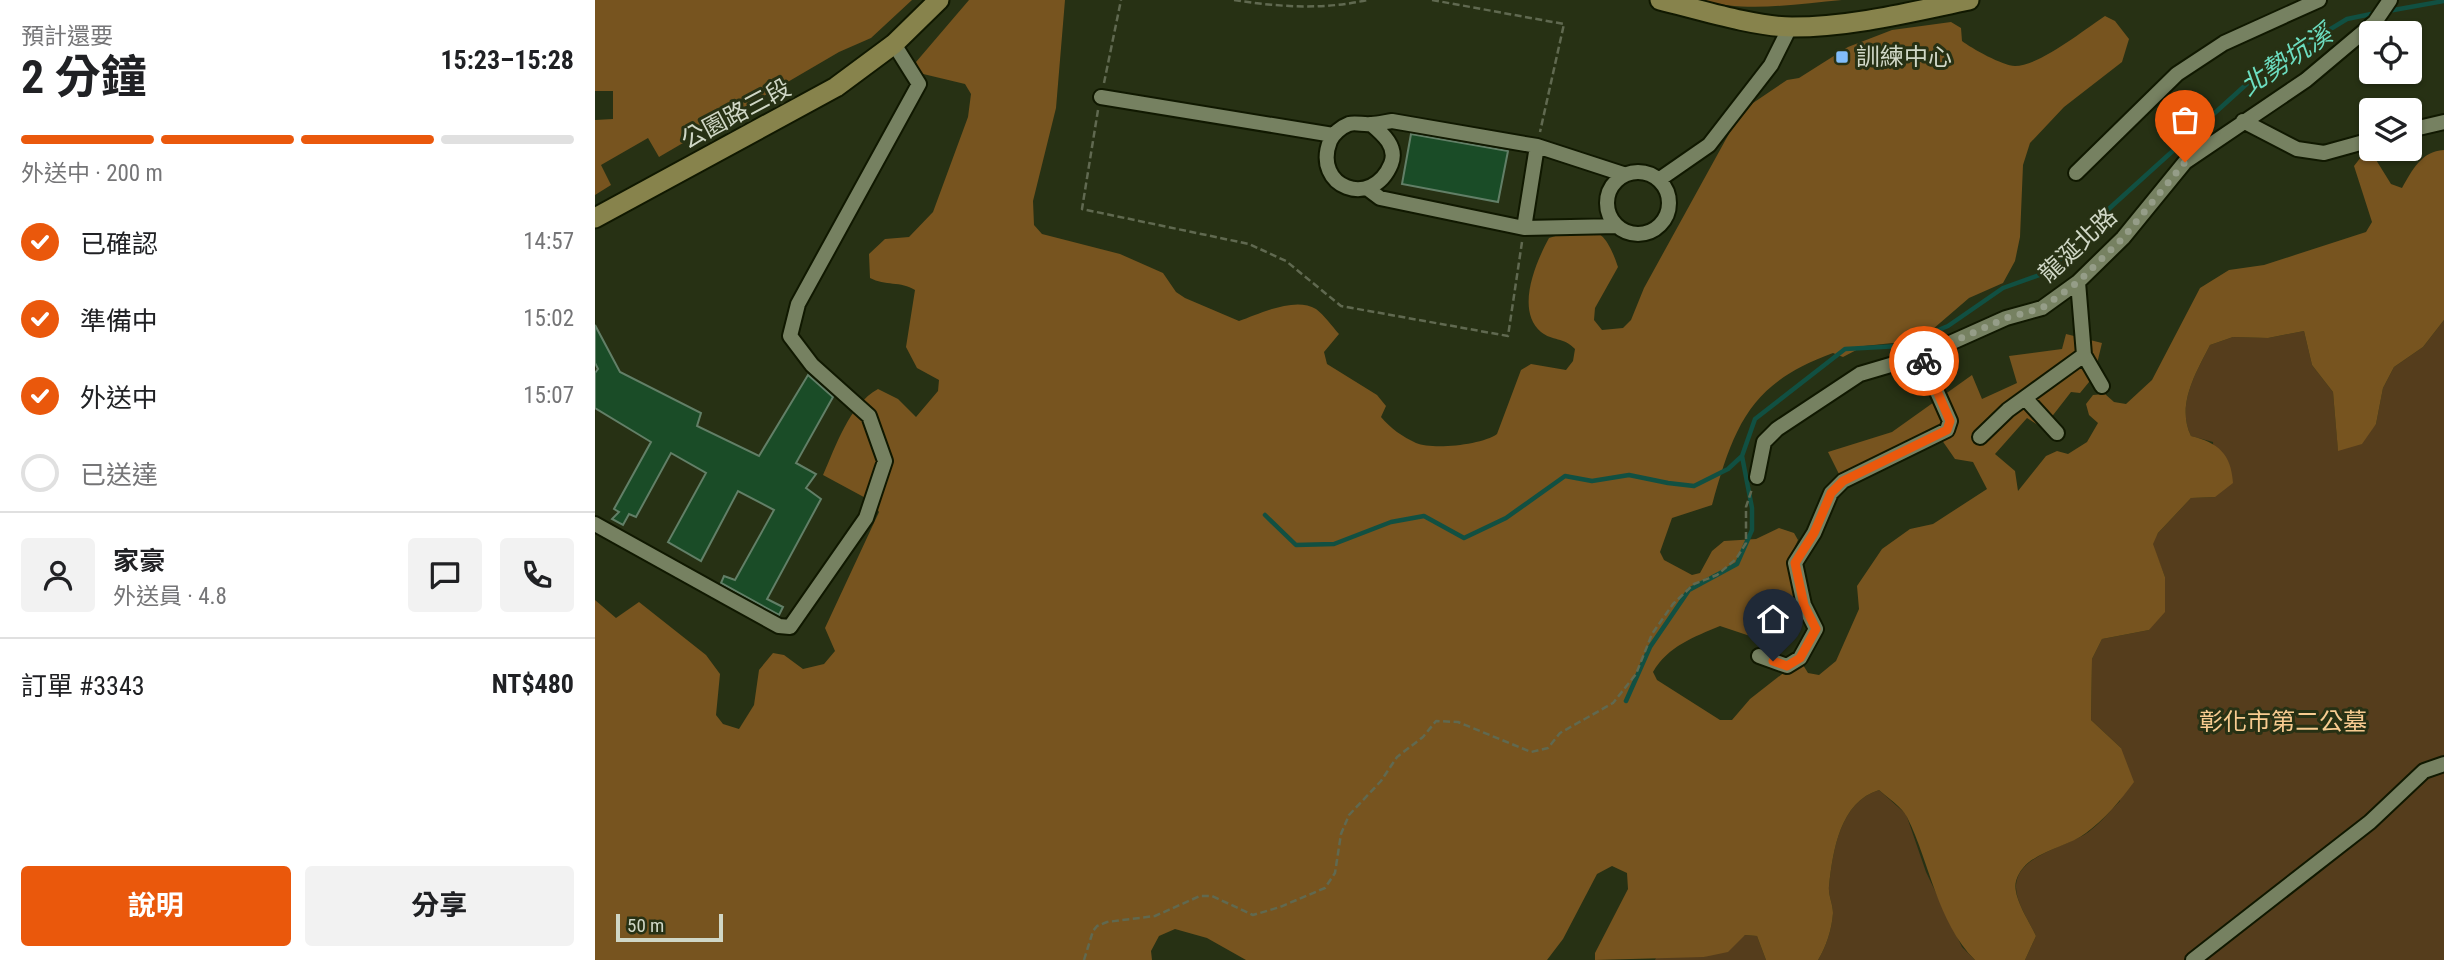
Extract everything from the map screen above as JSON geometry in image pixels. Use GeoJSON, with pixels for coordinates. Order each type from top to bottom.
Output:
{"type":"FeatureCollection","features":[{"type":"Feature","properties":{"kind":"main road","name":"公園路三段"},"geometry":{"type":"LineString","coordinates":[[595,218],[837,87],[894,44],[939,0]]}},
{"type":"Feature","properties":{"kind":"main road"},"geometry":{"type":"LineString","coordinates":[[1660,0],[1717,14],[1790,27],[1843,24],[1969,0]]}},
{"type":"Feature","properties":{"kind":"street"},"geometry":{"type":"LineString","coordinates":[[2076,173],[2177,74],[2224,43],[2319,0]]}},
{"type":"Feature","properties":{"kind":"street","name":"龍涎北路"},"geometry":{"type":"LineString","coordinates":[[1757,477],[1764,442],[1777,429],[1860,374],[1921,356],[2006,318],[2042,308],[2078,282],[2123,238],[2185,162],[2306,80],[2375,22],[2390,0]]}},
{"type":"Feature","properties":{"kind":"street"},"geometry":{"type":"LineString","coordinates":[[1660,179],[1709,145],[1771,65],[1790,27]]}},
{"type":"Feature","properties":{"kind":"street"},"geometry":{"type":"LineString","coordinates":[[595,524],[758,615],[779,626],[790,627],[866,518],[885,461],[869,416],[812,365],[790,336],[798,304],[919,84],[894,44]]}},
{"type":"Feature","properties":{"kind":"street"},"geometry":{"type":"LineString","coordinates":[[1101,97],[1333,135]]}},
{"type":"Feature","properties":{"kind":"street"},"geometry":{"type":"LineString","coordinates":[[1392,121],[1537,146],[1623,174],[1643,171],[1660,179],[1670,197],[1667,216],[1654,231],[1634,234],[1617,226],[1524,228],[1380,198],[1368,189],[1347,188],[1330,175],[1325,155],[1333,135],[1350,123],[1392,121]]}},
{"type":"Feature","properties":{"kind":"street"},"geometry":{"type":"LineString","coordinates":[[2243,121],[2297,149],[2323,153],[2359,143]]}},
{"type":"Feature","properties":{"kind":"street"},"geometry":{"type":"LineString","coordinates":[[2422,127],[2444,122]]}},
{"type":"Feature","properties":{"kind":"street"},"geometry":{"type":"LineString","coordinates":[[1368,189],[1385,178],[1393,158],[1388,138],[1371,124]]}},
{"type":"Feature","properties":{"kind":"street"},"geometry":{"type":"LineString","coordinates":[[1524,228],[1537,146]]}},
{"type":"Feature","properties":{"kind":"street"},"geometry":{"type":"LineString","coordinates":[[1617,226],[1607,208],[1610,189],[1623,174]]}},
{"type":"Feature","properties":{"kind":"street"},"geometry":{"type":"LineString","coordinates":[[2078,282],[2084,355],[2102,386]]}},
{"type":"Feature","properties":{"kind":"street"},"geometry":{"type":"LineString","coordinates":[[1980,437],[2008,410],[2084,355]]}},
{"type":"Feature","properties":{"kind":"street"},"geometry":{"type":"LineString","coordinates":[[1759,656],[1787,666],[1800,658],[1816,629],[1804,605],[1795,563],[1814,533],[1831,493],[1843,481],[1947,430],[1950,421],[1921,356]]}},
{"type":"Feature","properties":{"kind":"street"},"geometry":{"type":"LineString","coordinates":[[2025,398],[2057,433]]}},
{"type":"Feature","properties":{"kind":"street"},"geometry":{"type":"LineString","coordinates":[[2193,960],[2370,822],[2424,771],[2444,764]]}},
{"type":"Feature","properties":{"kind":"path"},"geometry":{"type":"LineString","coordinates":[[1121,0],[1082,209],[1249,244],[1286,261],[1341,306],[1508,337],[1524,228]]}},
{"type":"Feature","properties":{"kind":"path"},"geometry":{"type":"LineString","coordinates":[[1234,0],[1272,6],[1342,6],[1367,0]]}},
{"type":"Feature","properties":{"kind":"path"},"geometry":{"type":"LineString","coordinates":[[1433,0],[1564,24],[1537,146]]}},
{"type":"Feature","properties":{"kind":"path"},"geometry":{"type":"LineString","coordinates":[[1084,960],[1093,932],[1097,926],[1107,922],[1154,916],[1200,896],[1212,896],[1253,915],[1325,888],[1333,880],[1341,834],[1349,815],[1381,781],[1397,757],[1423,737],[1436,721],[1458,722],[1531,752],[1548,748],[1560,733],[1613,703],[1636,674],[1652,634],[1673,604],[1694,584],[1717,575],[1736,559],[1746,543],[1746,507],[1757,477]]}},
{"type":"Feature","properties":{"kind":"green space","name":"彰化市第二公墓"},"geometry":{"type":"Polygon","coordinates":[[[2444,320],[2444,960],[2025,960],[2036,936],[2016,891],[2019,875],[2033,860],[2089,832],[2120,801],[2121,748],[2091,720],[2092,659],[2102,639],[2149,630],[2165,577],[2152,544],[2158,533],[2191,498],[2215,497],[2213,442],[2191,436],[2186,413],[2190,389],[2210,345],[2233,337],[2268,338],[2304,331],[2312,365],[2333,392],[2338,450],[2376,424],[2383,388],[2394,367],[2423,347],[2444,320]]]}},
{"type":"Feature","properties":{"kind":"green space"},"geometry":{"type":"Polygon","coordinates":[[[1879,790],[1906,814],[1926,872],[1962,947],[1975,960],[1818,960],[1831,925],[1833,913],[1829,886],[1841,829],[1855,805],[1879,790]]]}},
{"type":"Feature","properties":{"kind":"green space"},"geometry":{"type":"Polygon","coordinates":[[[1745,935],[1757,936],[1766,960],[1655,960],[1657,956],[1704,957],[1745,935]]]}},
{"type":"Feature","properties":{"kind":"shaded area"},"geometry":{"type":"Polygon","coordinates":[[[595,0],[912,0],[871,38],[839,52],[659,157],[648,138],[601,165],[611,185],[595,195],[595,120],[613,119],[613,91],[595,91],[595,0]]]}},
{"type":"Feature","properties":{"kind":"shaded area"},"geometry":{"type":"Polygon","coordinates":[[[969,0],[1065,0],[1056,108],[1033,201],[1034,225],[1042,234],[1120,254],[1163,273],[1176,292],[1185,298],[1239,321],[1288,305],[1307,305],[1316,309],[1339,334],[1324,352],[1327,364],[1377,395],[1386,406],[1381,417],[1397,432],[1416,443],[1445,446],[1469,444],[1497,434],[1521,370],[1531,364],[1566,370],[1573,361],[1575,349],[1541,332],[1533,323],[1529,311],[1530,286],[1549,238],[1585,230],[1593,231],[1607,242],[1618,267],[1595,308],[1594,320],[1602,330],[1623,328],[1631,320],[1644,288],[1731,130],[1753,103],[1787,80],[1799,78],[1848,47],[1892,30],[1951,22],[1961,28],[1962,41],[1966,44],[1995,60],[2015,66],[2048,54],[2105,16],[2115,21],[2129,39],[2122,62],[2064,107],[2030,143],[2023,165],[2020,237],[2015,261],[2003,283],[1969,298],[1933,329],[1912,341],[1864,346],[1843,357],[1833,353],[1782,378],[1764,393],[1738,430],[1712,505],[1672,518],[1660,552],[1664,560],[1692,575],[1700,573],[1712,551],[1724,541],[1756,539],[1779,528],[1794,533],[1798,540],[1787,563],[1804,611],[1804,619],[1795,633],[1762,640],[1720,626],[1674,649],[1653,672],[1657,680],[1720,720],[1732,720],[1750,699],[1800,660],[1808,673],[1819,675],[1836,661],[1859,609],[1857,586],[1882,549],[1910,529],[1933,524],[1987,489],[1973,462],[1955,459],[1937,433],[1843,482],[1828,452],[1892,432],[1972,375],[1982,399],[2017,383],[2009,356],[2062,349],[2066,334],[2102,343],[2094,376],[2080,393],[2071,392],[2043,428],[2027,418],[1995,454],[2015,471],[2018,491],[2046,456],[2057,451],[2068,454],[2087,442],[2098,423],[2089,415],[2086,404],[2093,395],[2105,394],[2114,402],[2126,404],[2152,380],[2200,288],[2229,270],[2264,265],[2366,232],[2372,222],[2354,166],[2359,160],[2377,161],[2391,184],[2402,188],[2423,158],[2444,150],[2444,320],[2423,347],[2394,367],[2383,388],[2376,424],[2362,444],[2338,451],[2333,392],[2312,365],[2304,331],[2268,338],[2233,337],[2210,345],[2190,389],[2187,424],[2191,436],[2216,446],[2226,457],[2233,483],[2215,497],[2191,498],[2158,533],[2153,544],[2165,577],[2165,612],[2149,630],[2102,639],[2092,659],[2091,720],[2121,748],[2134,782],[2093,828],[2037,857],[2021,871],[2015,887],[2022,909],[2036,936],[2025,960],[1975,960],[1962,945],[1935,892],[1905,813],[1879,790],[1855,805],[1841,829],[1829,886],[1833,913],[1831,925],[1818,960],[1766,960],[1757,936],[1745,935],[1728,952],[1704,957],[1595,960],[1595,953],[1628,889],[1627,873],[1612,866],[1597,874],[1563,939],[1547,960],[1246,960],[1207,938],[1175,929],[1159,936],[1151,951],[1152,960],[595,960],[595,600],[616,618],[639,602],[706,655],[720,674],[716,715],[723,724],[739,729],[754,705],[759,670],[773,653],[784,655],[803,669],[824,664],[835,651],[825,628],[879,512],[873,502],[823,475],[851,416],[868,396],[878,389],[898,399],[916,417],[938,391],[939,380],[917,368],[906,347],[915,290],[870,278],[869,254],[885,239],[909,237],[933,212],[968,117],[971,94],[965,84],[919,73],[916,62],[969,0]]]}},
{"type":"Feature","properties":{"kind":"shaded area"},"geometry":{"type":"Polygon","coordinates":[[[1700,0],[1842,0],[1753,7],[1700,0]]]}},
{"type":"Feature","properties":{"kind":"building"},"geometry":{"type":"Polygon","coordinates":[[[1411,134],[1508,151],[1498,202],[1402,184],[1411,134]]]}},
{"type":"Feature","properties":{"kind":"building"},"geometry":{"type":"Polygon","coordinates":[[[595,325],[620,372],[701,413],[697,426],[759,456],[808,375],[833,397],[796,463],[816,474],[806,488],[821,499],[767,599],[783,607],[779,615],[721,583],[724,576],[735,580],[774,510],[738,491],[701,561],[668,542],[706,473],[671,453],[636,517],[629,514],[623,525],[612,519],[619,512],[614,509],[651,442],[595,408],[595,373],[598,369],[595,363],[595,325]]]}},
{"type":"Feature","properties":{"kind":"waterway","name":"北勢坑溪"},"geometry":{"type":"LineString","coordinates":[[2388,11],[2444,1]]}},
{"type":"Feature","properties":{"kind":"waterway","name":"北勢坑溪"},"geometry":{"type":"LineString","coordinates":[[1265,515],[1296,545],[1334,544],[1391,522],[1424,516],[1464,538],[1506,518],[1565,476],[1592,481],[1629,475],[1694,486],[1728,469],[1742,456],[1755,419],[1845,349],[1900,346],[1948,326],[2003,288],[2048,272],[2091,225],[2260,72],[2347,19],[2376,13]]}},
{"type":"Feature","properties":{"kind":"waterway"},"geometry":{"type":"LineString","coordinates":[[1626,701],[1650,647],[1689,590],[1737,564],[1752,530],[1752,508],[1742,456]]}},
{"type":"Feature","properties":{"kind":"way so far"},"geometry":{"type":"LineString","coordinates":[[1924,361],[1921,356],[2006,318],[2042,308],[2078,282],[2123,238],[2185,162]]}},
{"type":"Feature","properties":{"kind":"place","name":"訓練中心"},"geometry":{"type":"Point","coordinates":[1842,57]}},
{"type":"Feature","properties":{"kind":"route"},"geometry":{"type":"LineString","coordinates":[[1773,661],[1787,666],[1800,658],[1816,629],[1804,605],[1795,563],[1814,533],[1831,493],[1843,481],[1947,430],[1950,421],[1924,361]]}}]}
